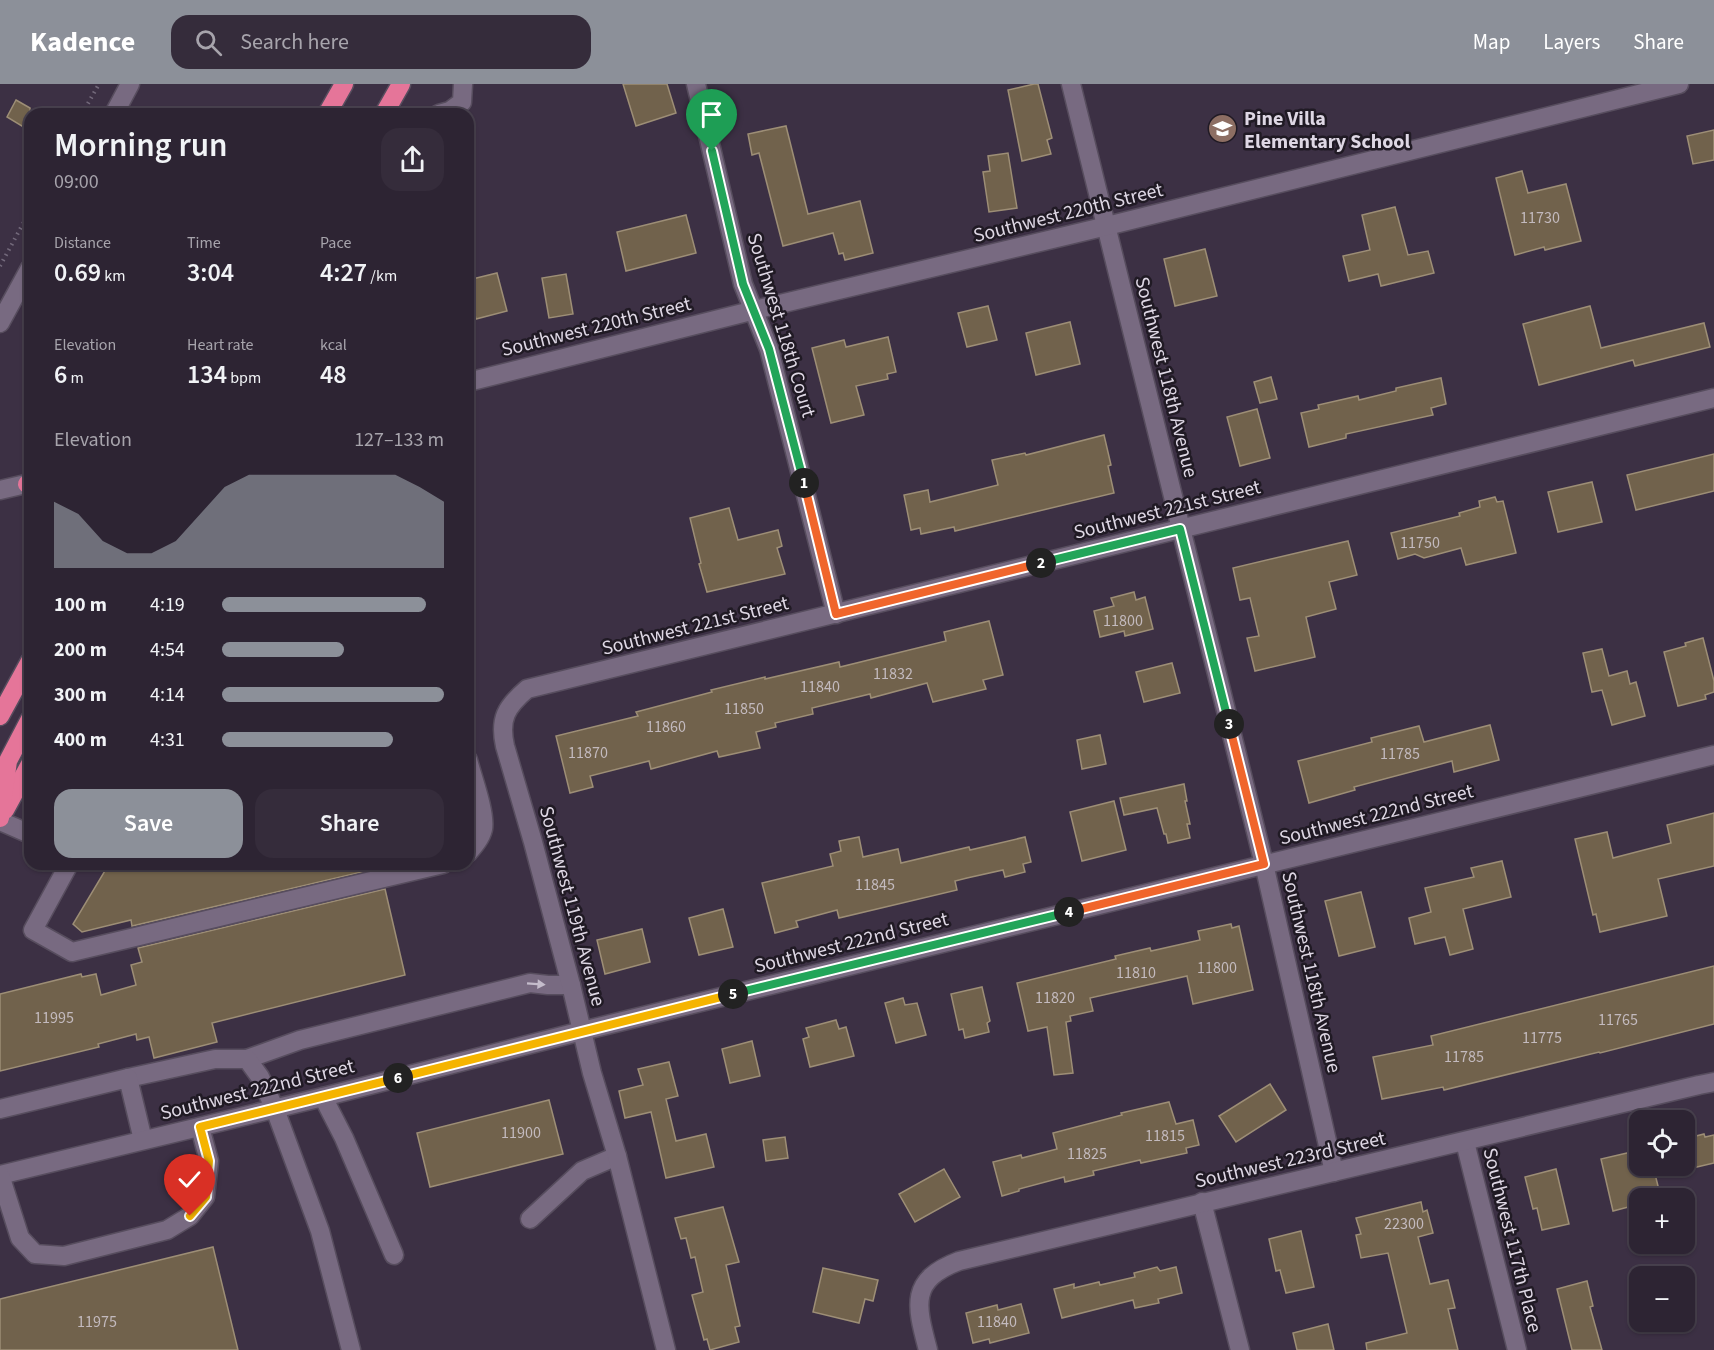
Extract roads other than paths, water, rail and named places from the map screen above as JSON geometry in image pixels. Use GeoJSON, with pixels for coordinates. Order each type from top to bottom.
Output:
{"type":"FeatureCollection","features":[{"type":"Feature","properties":{"kind":"highway"},"geometry":{"type":"LineString","coordinates":[[387,108],[401,84]]}},
{"type":"Feature","properties":{"kind":"highway"},"geometry":{"type":"LineString","coordinates":[[330,108],[342,87]]}},
{"type":"Feature","properties":{"kind":"highway"},"geometry":{"type":"LineString","coordinates":[[338,108],[342,87]]}},
{"type":"Feature","properties":{"kind":"highway"},"geometry":{"type":"LineString","coordinates":[[0,716],[24,672]]}},
{"type":"Feature","properties":{"kind":"highway"},"geometry":{"type":"LineString","coordinates":[[0,819],[8,761],[24,730]]}},
{"type":"Feature","properties":{"kind":"highway"},"geometry":{"type":"LineString","coordinates":[[0,819],[24,775]]}},
{"type":"Feature","properties":{"kind":"street"},"geometry":{"type":"LineString","coordinates":[[117,108],[130,84]]}},
{"type":"Feature","properties":{"kind":"street"},"geometry":{"type":"LineString","coordinates":[[454,108],[462,102],[463,84]]}},
{"type":"Feature","properties":{"kind":"street","name":"Southwest 118th Court"},"geometry":{"type":"LineString","coordinates":[[696,84],[743,284],[769,349],[836,614]]}},
{"type":"Feature","properties":{"kind":"street","name":"Southwest 118th Avenue"},"geometry":{"type":"LineString","coordinates":[[1071,84],[1264,864],[1334,1172]]}},
{"type":"Feature","properties":{"kind":"street","name":"Southwest 220th Street"},"geometry":{"type":"LineString","coordinates":[[474,380],[1679,84]]}},
{"type":"Feature","properties":{"kind":"street"},"geometry":{"type":"LineString","coordinates":[[0,323],[24,279]]}},
{"type":"Feature","properties":{"kind":"street","name":"Southwest 221st Street"},"geometry":{"type":"LineString","coordinates":[[526,689],[1714,398]]}},
{"type":"Feature","properties":{"kind":"street"},"geometry":{"type":"LineString","coordinates":[[0,490],[24,485]]}},
{"type":"Feature","properties":{"kind":"street","name":"Southwest 119th Avenue"},"geometry":{"type":"LineString","coordinates":[[526,689],[513,701],[502,724],[502,732],[571,985],[592,1073],[617,1156],[666,1350]]}},
{"type":"Feature","properties":{"kind":"street","name":"Southwest 222nd Street"},"geometry":{"type":"LineString","coordinates":[[0,1175],[1714,755]]}},
{"type":"Feature","properties":{"kind":"street"},"geometry":{"type":"LineString","coordinates":[[474,784],[483,828],[474,845]]}},
{"type":"Feature","properties":{"kind":"street"},"geometry":{"type":"LineString","coordinates":[[0,819],[24,831]]}},
{"type":"Feature","properties":{"kind":"street"},"geometry":{"type":"LineString","coordinates":[[66,870],[33,930],[72,952],[418,870]]}},
{"type":"Feature","properties":{"kind":"street"},"geometry":{"type":"LineString","coordinates":[[0,1109],[215,1059],[247,1059],[300,1040],[502,989],[530,983],[571,985]]}},
{"type":"Feature","properties":{"kind":"street"},"geometry":{"type":"LineString","coordinates":[[247,1059],[260,1077],[274,1108],[320,1231],[351,1350]]}},
{"type":"Feature","properties":{"kind":"street"},"geometry":{"type":"LineString","coordinates":[[128,1078],[143,1140]]}},
{"type":"Feature","properties":{"kind":"street","name":"Southwest 223rd Street"},"geometry":{"type":"LineString","coordinates":[[928,1350],[922,1326],[920,1297],[922,1288],[929,1278],[959,1261],[1714,1082]]}},
{"type":"Feature","properties":{"kind":"street"},"geometry":{"type":"LineString","coordinates":[[323,1096],[344,1138],[394,1255]]}},
{"type":"Feature","properties":{"kind":"street"},"geometry":{"type":"LineString","coordinates":[[0,1175],[20,1238],[35,1254],[64,1256],[167,1230],[190,1216],[206,1197],[209,1161],[200,1127]]}},
{"type":"Feature","properties":{"kind":"street","name":"Southwest 117th Place"},"geometry":{"type":"LineString","coordinates":[[1465,1142],[1517,1350]]}},
{"type":"Feature","properties":{"kind":"street"},"geometry":{"type":"LineString","coordinates":[[530,1219],[582,1172],[617,1156]]}},
{"type":"Feature","properties":{"kind":"street"},"geometry":{"type":"LineString","coordinates":[[1202,1202],[1240,1350]]}},
{"type":"Feature","properties":{"kind":"place","name":"Pine Villa Elementary School"},"geometry":{"type":"Point","coordinates":[1223,129]}}]}
